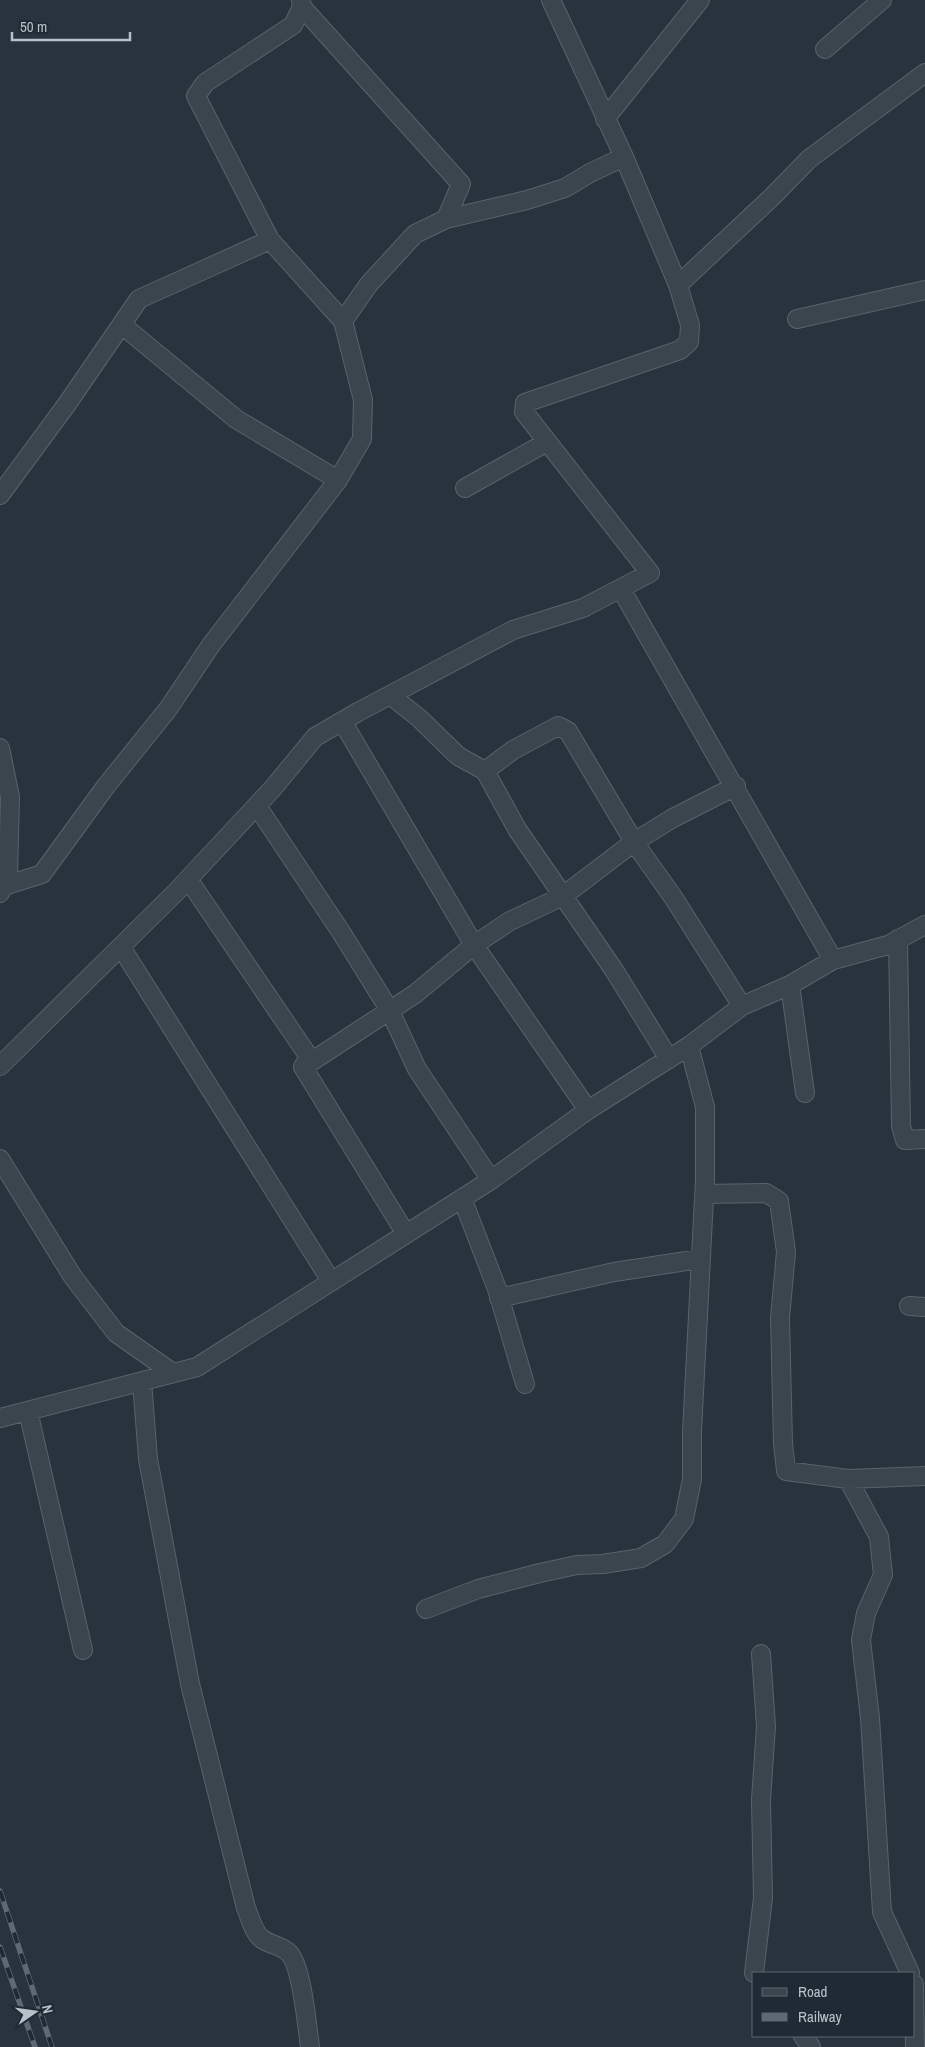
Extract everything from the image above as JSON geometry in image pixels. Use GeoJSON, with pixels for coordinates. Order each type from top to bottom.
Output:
{"type":"FeatureCollection","features":[{"type":"Feature","properties":{"kind":"street"},"geometry":{"type":"LineString","coordinates":[[0,1066],[188,879],[257,806],[315,737],[513,630],[583,608],[650,573],[524,412],[524,403],[680,350],[689,342],[690,325],[678,285],[624,157],[605,120],[551,0]]}},
{"type":"Feature","properties":{"kind":"street"},"geometry":{"type":"LineString","coordinates":[[605,120],[700,0]]}},
{"type":"Feature","properties":{"kind":"street"},"geometry":{"type":"LineString","coordinates":[[825,49],[882,0]]}},
{"type":"Feature","properties":{"kind":"street"},"geometry":{"type":"LineString","coordinates":[[2,890],[42,874],[106,786],[168,709],[211,645],[338,480],[362,439],[363,400],[343,321],[270,240],[196,96],[204,83],[293,25],[302,4],[461,184],[446,219]]}},
{"type":"Feature","properties":{"kind":"street"},"geometry":{"type":"LineString","coordinates":[[678,285],[772,197],[809,159],[925,74]]}},
{"type":"Feature","properties":{"kind":"street"},"geometry":{"type":"LineString","coordinates":[[343,321],[369,284],[415,234],[446,219],[528,200],[565,188],[590,173],[624,157]]}},
{"type":"Feature","properties":{"kind":"street"},"geometry":{"type":"LineString","coordinates":[[0,496],[139,299],[270,240]]}},
{"type":"Feature","properties":{"kind":"street"},"geometry":{"type":"LineString","coordinates":[[797,319],[925,290]]}},
{"type":"Feature","properties":{"kind":"street"},"geometry":{"type":"LineString","coordinates":[[122,325],[236,419],[338,480]]}},
{"type":"Feature","properties":{"kind":"street"},"geometry":{"type":"LineString","coordinates":[[465,488],[548,442]]}},
{"type":"Feature","properties":{"kind":"street"},"geometry":{"type":"LineString","coordinates":[[621,589],[692,715],[736,786],[833,960]]}},
{"type":"Feature","properties":{"kind":"street"},"geometry":{"type":"LineString","coordinates":[[390,695],[419,718],[458,756],[485,771],[517,829],[614,970],[669,1058]]}},
{"type":"Feature","properties":{"kind":"street"},"geometry":{"type":"LineString","coordinates":[[342,721],[474,945],[588,1110]]}},
{"type":"Feature","properties":{"kind":"street"},"geometry":{"type":"LineString","coordinates":[[485,771],[514,750],[558,726],[568,731],[634,842],[673,897],[742,1006]]}},
{"type":"Feature","properties":{"kind":"street"},"geometry":{"type":"LineString","coordinates":[[0,748],[10,797],[8,876],[2,890]]}},
{"type":"Feature","properties":{"kind":"street"},"geometry":{"type":"LineString","coordinates":[[303,1067],[416,994],[474,945],[510,921],[563,896],[634,842],[673,818],[736,786]]}},
{"type":"Feature","properties":{"kind":"street"},"geometry":{"type":"LineString","coordinates":[[257,806],[390,1011],[417,1068],[491,1180]]}},
{"type":"Feature","properties":{"kind":"street"},"geometry":{"type":"LineString","coordinates":[[188,879],[309,1057],[303,1067]]}},
{"type":"Feature","properties":{"kind":"street"},"geometry":{"type":"LineString","coordinates":[[0,1418],[197,1367],[491,1180],[588,1110],[689,1046],[742,1006],[790,985],[833,960],[888,945],[925,925]]}},
{"type":"Feature","properties":{"kind":"street"},"geometry":{"type":"LineString","coordinates":[[898,940],[901,1126],[905,1140],[925,1139]]}},
{"type":"Feature","properties":{"kind":"street"},"geometry":{"type":"LineString","coordinates":[[120,947],[331,1281]]}},
{"type":"Feature","properties":{"kind":"street"},"geometry":{"type":"LineString","coordinates":[[790,985],[805,1093]]}},
{"type":"Feature","properties":{"kind":"street"},"geometry":{"type":"LineString","coordinates":[[426,1609],[478,1589],[540,1573],[576,1566],[641,1558],[665,1544],[684,1519],[692,1480],[692,1422],[704,1194],[705,1107],[689,1046]]}},
{"type":"Feature","properties":{"kind":"street"},"geometry":{"type":"LineString","coordinates":[[303,1067],[406,1234]]}},
{"type":"Feature","properties":{"kind":"street"},"geometry":{"type":"LineString","coordinates":[[0,1159],[73,1277],[116,1333],[172,1373]]}},
{"type":"Feature","properties":{"kind":"street"},"geometry":{"type":"LineString","coordinates":[[704,1194],[766,1193],[779,1201],[786,1252],[780,1318],[783,1443],[786,1471],[848,1479],[925,1476]]}},
{"type":"Feature","properties":{"kind":"street"},"geometry":{"type":"LineString","coordinates":[[462,1198],[499,1298],[525,1384]]}},
{"type":"Feature","properties":{"kind":"street"},"geometry":{"type":"LineString","coordinates":[[499,1298],[614,1272],[700,1259]]}},
{"type":"Feature","properties":{"kind":"street"},"geometry":{"type":"LineString","coordinates":[[142,1382],[148,1459],[190,1684],[246,1908],[254,1927],[262,1939],[279,1945],[290,1953],[297,1965],[310,2047]]}},
{"type":"Feature","properties":{"kind":"street"},"geometry":{"type":"LineString","coordinates":[[28,1411],[83,1650]]}},
{"type":"Feature","properties":{"kind":"street"},"geometry":{"type":"LineString","coordinates":[[848,1479],[879,1537],[883,1575],[866,1612],[861,1640],[870,1718],[882,1912],[910,1972]]}},
{"type":"Feature","properties":{"kind":"street"},"geometry":{"type":"LineString","coordinates":[[754,1972],[763,1898],[761,1800],[766,1726],[761,1654]]}},
{"type":"Feature","properties":{"kind":"railway"},"geometry":{"type":"LineString","coordinates":[[0,1891],[52,2047]]}},
{"type":"Feature","properties":{"kind":"railway"},"geometry":{"type":"LineString","coordinates":[[0,1947],[35,2047]]}}]}
